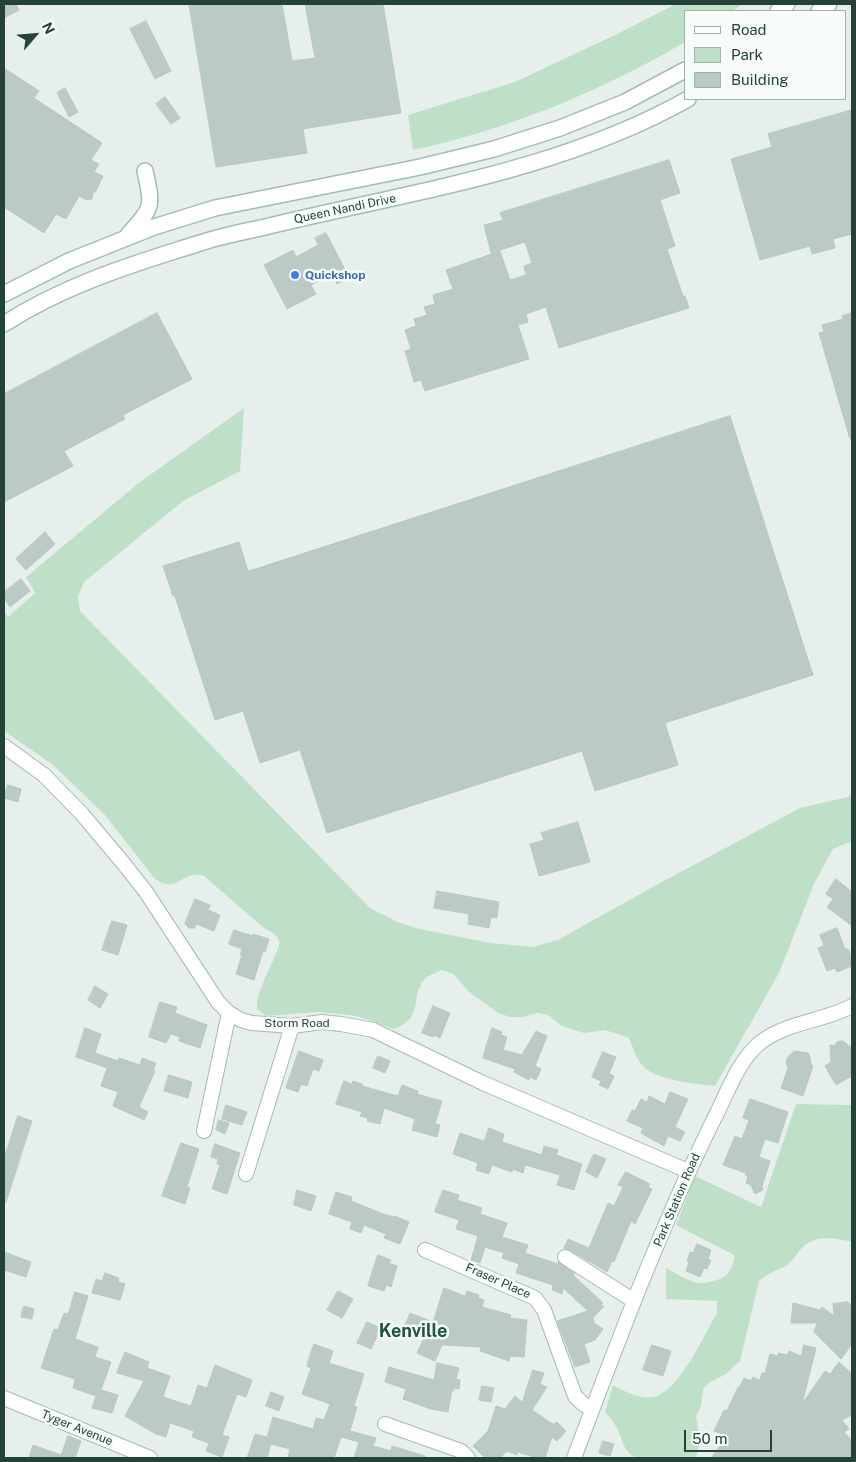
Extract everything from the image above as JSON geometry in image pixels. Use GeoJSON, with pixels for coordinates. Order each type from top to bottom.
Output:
{"type":"FeatureCollection","features":[{"type":"Feature","properties":{"kind":"main road","name":"Queen Nandi Drive"},"geometry":{"type":"LineString","coordinates":[[4,294],[69,261],[127,236],[220,207],[420,167],[494,149],[560,128],[625,102],[684,71]]}},
{"type":"Feature","properties":{"kind":"main road","name":"Queen Nandi Drive"},"geometry":{"type":"LineString","coordinates":[[4,324],[60,293],[108,273],[160,255],[222,236],[489,176],[628,130],[686,100]]}},
{"type":"Feature","properties":{"kind":"main road"},"geometry":{"type":"LineString","coordinates":[[127,236],[148,210],[151,199],[145,171]]}},
{"type":"Feature","properties":{"kind":"street","name":"Storm Road"},"geometry":{"type":"LineString","coordinates":[[4,746],[44,775],[82,814],[146,892],[218,1002],[229,1013],[241,1020],[252,1023],[292,1026],[322,1022],[373,1030],[483,1083],[688,1171]]}},
{"type":"Feature","properties":{"kind":"street","name":"Park Station Road"},"geometry":{"type":"LineString","coordinates":[[574,1458],[634,1302],[688,1171],[740,1068],[753,1049],[773,1034],[852,1006]]}},
{"type":"Feature","properties":{"kind":"street"},"geometry":{"type":"LineString","coordinates":[[204,1131],[229,1013]]}},
{"type":"Feature","properties":{"kind":"street"},"geometry":{"type":"LineString","coordinates":[[246,1174],[292,1026]]}},
{"type":"Feature","properties":{"kind":"street","name":"Fraser Place"},"geometry":{"type":"LineString","coordinates":[[426,1250],[535,1298],[544,1310],[576,1396],[592,1410]]}},
{"type":"Feature","properties":{"kind":"street"},"geometry":{"type":"LineString","coordinates":[[565,1257],[634,1302]]}},
{"type":"Feature","properties":{"kind":"street","name":"Tyger Avenue"},"geometry":{"type":"LineString","coordinates":[[4,1398],[150,1458]]}},
{"type":"Feature","properties":{"kind":"street"},"geometry":{"type":"LineString","coordinates":[[385,1424],[461,1451],[468,1458]]}},
{"type":"Feature","properties":{"kind":"green space"},"geometry":{"type":"Polygon","coordinates":[[[676,4],[743,4],[734,10],[684,10],[684,43],[653,60],[587,93],[519,120],[413,150],[408,115],[515,82],[676,4]]]}},
{"type":"Feature","properties":{"kind":"green space"},"geometry":{"type":"Polygon","coordinates":[[[244,408],[240,471],[183,501],[84,582],[78,597],[80,611],[370,908],[400,923],[420,929],[491,943],[532,947],[558,940],[800,808],[848,797],[852,793],[852,841],[833,849],[814,884],[779,973],[715,1086],[675,1080],[655,1074],[641,1064],[629,1038],[605,1030],[584,1033],[562,1026],[548,1015],[537,1013],[523,1017],[510,1017],[498,1013],[468,991],[454,974],[441,970],[424,980],[417,994],[415,1007],[410,1019],[394,1029],[357,1016],[319,1012],[266,1016],[257,1009],[258,1000],[264,980],[277,952],[279,940],[277,936],[264,928],[204,876],[192,875],[170,884],[155,879],[105,815],[53,765],[4,731],[4,612],[8,617],[35,593],[26,577],[140,482],[244,408]]]}},
{"type":"Feature","properties":{"kind":"green space"},"geometry":{"type":"Polygon","coordinates":[[[796,1104],[852,1105],[852,1242],[825,1238],[812,1241],[801,1249],[788,1265],[768,1274],[759,1281],[740,1361],[726,1374],[709,1383],[703,1389],[701,1406],[696,1417],[700,1440],[696,1458],[636,1458],[627,1451],[618,1430],[605,1412],[613,1385],[634,1395],[646,1397],[657,1396],[666,1391],[683,1372],[717,1313],[717,1301],[666,1299],[666,1268],[690,1281],[705,1283],[725,1276],[731,1269],[734,1260],[734,1255],[676,1225],[695,1176],[761,1207],[796,1104]]]}},
{"type":"Feature","properties":{"kind":"building"},"geometry":{"type":"Polygon","coordinates":[[[4,4],[16,4],[19,10],[4,18],[4,4]]]}},
{"type":"Feature","properties":{"kind":"building"},"geometry":{"type":"Polygon","coordinates":[[[282,4],[292,61],[315,58],[305,4],[383,4],[401,113],[303,129],[307,153],[216,167],[189,5],[282,4]]]}},
{"type":"Feature","properties":{"kind":"building"},"geometry":{"type":"Polygon","coordinates":[[[146,21],[171,71],[155,79],[130,29],[146,21]]]}},
{"type":"Feature","properties":{"kind":"building"},"geometry":{"type":"Polygon","coordinates":[[[4,68],[39,91],[34,98],[102,143],[91,160],[99,164],[94,172],[103,176],[96,191],[93,193],[92,199],[87,200],[79,196],[66,219],[56,214],[44,233],[4,207],[4,68]]]}},
{"type":"Feature","properties":{"kind":"building"},"geometry":{"type":"Polygon","coordinates":[[[65,88],[78,112],[69,117],[57,93],[65,88]]]}},
{"type":"Feature","properties":{"kind":"building"},"geometry":{"type":"Polygon","coordinates":[[[165,97],[180,118],[171,124],[156,104],[165,97]]]}},
{"type":"Feature","properties":{"kind":"building"},"geometry":{"type":"Polygon","coordinates":[[[852,110],[852,234],[833,239],[835,248],[812,254],[810,246],[760,260],[731,159],[772,147],[768,134],[852,110]]]}},
{"type":"Feature","properties":{"kind":"building"},"geometry":{"type":"Polygon","coordinates":[[[669,160],[680,193],[660,200],[675,246],[667,249],[689,308],[559,348],[546,307],[526,314],[528,322],[518,325],[529,359],[425,391],[421,380],[414,382],[405,351],[411,349],[405,330],[416,326],[414,319],[427,315],[424,307],[435,304],[433,295],[453,289],[446,270],[500,251],[510,280],[526,275],[524,266],[532,263],[525,242],[491,253],[484,225],[503,220],[500,213],[669,160]]]}},
{"type":"Feature","properties":{"kind":"building"},"geometry":{"type":"Polygon","coordinates":[[[326,233],[349,277],[337,284],[332,274],[311,285],[316,294],[287,309],[264,265],[293,250],[296,257],[318,245],[315,238],[326,233]]]}},
{"type":"Feature","properties":{"kind":"building"},"geometry":{"type":"Polygon","coordinates":[[[157,313],[192,379],[123,415],[125,419],[64,451],[73,466],[4,502],[4,394],[157,313]]]}},
{"type":"Feature","properties":{"kind":"building"},"geometry":{"type":"Polygon","coordinates":[[[852,313],[852,439],[850,439],[819,333],[824,332],[822,325],[843,319],[842,316],[852,313]]]}},
{"type":"Feature","properties":{"kind":"building"},"geometry":{"type":"Polygon","coordinates":[[[730,416],[813,675],[665,723],[678,765],[595,791],[582,751],[327,833],[300,750],[260,763],[243,711],[215,720],[175,596],[173,596],[163,566],[239,542],[248,571],[730,416]]]}},
{"type":"Feature","properties":{"kind":"building"},"geometry":{"type":"Polygon","coordinates":[[[45,532],[55,544],[26,570],[16,559],[45,532]]]}},
{"type":"Feature","properties":{"kind":"building"},"geometry":{"type":"Polygon","coordinates":[[[21,579],[30,591],[10,607],[4,599],[4,592],[21,579]]]}},
{"type":"Feature","properties":{"kind":"building"},"geometry":{"type":"Polygon","coordinates":[[[8,785],[21,789],[18,802],[4,798],[8,785]]]}},
{"type":"Feature","properties":{"kind":"building"},"geometry":{"type":"Polygon","coordinates":[[[578,822],[590,862],[539,876],[530,844],[544,840],[541,833],[578,822]]]}},
{"type":"Feature","properties":{"kind":"building"},"geometry":{"type":"Polygon","coordinates":[[[836,879],[852,892],[852,926],[827,907],[833,899],[826,894],[836,879]]]}},
{"type":"Feature","properties":{"kind":"building"},"geometry":{"type":"Polygon","coordinates":[[[437,891],[499,902],[497,918],[491,917],[489,928],[468,924],[469,914],[434,908],[437,891]]]}},
{"type":"Feature","properties":{"kind":"building"},"geometry":{"type":"Polygon","coordinates":[[[195,899],[210,905],[208,910],[220,915],[214,931],[196,924],[195,928],[189,928],[185,924],[195,899]]]}},
{"type":"Feature","properties":{"kind":"building"},"geometry":{"type":"Polygon","coordinates":[[[112,921],[127,925],[118,955],[102,950],[112,921]]]}},
{"type":"Feature","properties":{"kind":"building"},"geometry":{"type":"Polygon","coordinates":[[[837,928],[845,949],[848,949],[852,959],[852,966],[837,972],[835,968],[827,971],[818,948],[824,946],[820,935],[837,928]]]}},
{"type":"Feature","properties":{"kind":"building"},"geometry":{"type":"Polygon","coordinates":[[[234,930],[269,939],[265,952],[263,951],[254,980],[236,974],[242,949],[229,944],[234,930]]]}},
{"type":"Feature","properties":{"kind":"building"},"geometry":{"type":"Polygon","coordinates":[[[95,986],[108,994],[100,1008],[88,1000],[95,986]]]}},
{"type":"Feature","properties":{"kind":"building"},"geometry":{"type":"Polygon","coordinates":[[[160,1002],[177,1007],[175,1013],[207,1025],[200,1048],[179,1041],[180,1037],[171,1034],[166,1043],[149,1037],[160,1002]]]}},
{"type":"Feature","properties":{"kind":"building"},"geometry":{"type":"Polygon","coordinates":[[[433,1006],[450,1013],[440,1038],[422,1033],[433,1006]]]}},
{"type":"Feature","properties":{"kind":"building"},"geometry":{"type":"Polygon","coordinates":[[[85,1028],[101,1034],[95,1053],[118,1061],[119,1058],[140,1065],[142,1058],[156,1063],[153,1071],[155,1071],[139,1107],[148,1112],[144,1120],[113,1106],[118,1092],[101,1086],[107,1068],[76,1057],[85,1028]]]}},
{"type":"Feature","properties":{"kind":"building"},"geometry":{"type":"Polygon","coordinates":[[[492,1028],[502,1032],[501,1035],[507,1037],[503,1050],[522,1055],[536,1031],[547,1036],[535,1066],[541,1069],[536,1080],[530,1077],[529,1080],[514,1072],[515,1069],[483,1058],[492,1028]]]}},
{"type":"Feature","properties":{"kind":"building"},"geometry":{"type":"Polygon","coordinates":[[[843,1041],[852,1048],[852,1076],[836,1085],[825,1066],[831,1062],[830,1045],[834,1046],[837,1042],[843,1041]]]}},
{"type":"Feature","properties":{"kind":"building"},"geometry":{"type":"Polygon","coordinates":[[[299,1051],[323,1060],[319,1071],[313,1069],[307,1086],[301,1084],[298,1092],[286,1088],[299,1051]]]}},
{"type":"Feature","properties":{"kind":"building"},"geometry":{"type":"Polygon","coordinates":[[[795,1051],[808,1053],[811,1065],[813,1066],[803,1096],[781,1088],[788,1068],[787,1058],[795,1051]]]}},
{"type":"Feature","properties":{"kind":"building"},"geometry":{"type":"Polygon","coordinates":[[[603,1052],[616,1057],[609,1074],[614,1076],[608,1089],[599,1085],[601,1081],[592,1077],[603,1052]]]}},
{"type":"Feature","properties":{"kind":"building"},"geometry":{"type":"Polygon","coordinates":[[[378,1056],[390,1061],[385,1073],[373,1068],[378,1056]]]}},
{"type":"Feature","properties":{"kind":"building"},"geometry":{"type":"Polygon","coordinates":[[[169,1075],[192,1082],[188,1098],[164,1091],[169,1075]]]}},
{"type":"Feature","properties":{"kind":"building"},"geometry":{"type":"Polygon","coordinates":[[[344,1081],[352,1084],[353,1081],[362,1084],[362,1086],[398,1096],[402,1085],[418,1091],[417,1094],[442,1101],[435,1124],[440,1125],[437,1137],[412,1130],[415,1119],[384,1108],[380,1124],[367,1121],[368,1118],[360,1116],[362,1112],[336,1104],[344,1081]]]}},
{"type":"Feature","properties":{"kind":"building"},"geometry":{"type":"Polygon","coordinates":[[[670,1092],[688,1099],[675,1127],[685,1132],[680,1141],[668,1136],[664,1146],[641,1133],[643,1128],[627,1121],[632,1110],[635,1111],[641,1099],[647,1102],[649,1096],[665,1104],[670,1092]]]}},
{"type":"Feature","properties":{"kind":"building"},"geometry":{"type":"Polygon","coordinates":[[[750,1099],[788,1112],[778,1143],[765,1139],[759,1157],[770,1161],[762,1186],[763,1190],[755,1194],[751,1185],[746,1183],[748,1176],[745,1175],[746,1173],[723,1165],[735,1136],[742,1139],[749,1120],[743,1118],[750,1099]]]}},
{"type":"Feature","properties":{"kind":"building"},"geometry":{"type":"Polygon","coordinates":[[[226,1105],[247,1112],[242,1125],[222,1119],[226,1105]]]}},
{"type":"Feature","properties":{"kind":"building"},"geometry":{"type":"Polygon","coordinates":[[[18,1116],[32,1121],[6,1202],[4,1202],[4,1159],[18,1116]]]}},
{"type":"Feature","properties":{"kind":"building"},"geometry":{"type":"Polygon","coordinates":[[[219,1120],[229,1123],[225,1134],[216,1130],[219,1120]]]}},
{"type":"Feature","properties":{"kind":"building"},"geometry":{"type":"Polygon","coordinates":[[[489,1128],[504,1134],[502,1142],[542,1155],[544,1146],[558,1150],[556,1155],[582,1164],[574,1190],[557,1185],[560,1175],[525,1165],[523,1173],[513,1169],[512,1172],[492,1165],[489,1174],[476,1170],[478,1163],[453,1154],[460,1133],[484,1141],[489,1128]]]}},
{"type":"Feature","properties":{"kind":"building"},"geometry":{"type":"Polygon","coordinates":[[[181,1143],[199,1149],[187,1187],[190,1188],[185,1204],[162,1196],[181,1143]]]}},
{"type":"Feature","properties":{"kind":"building"},"geometry":{"type":"Polygon","coordinates":[[[215,1144],[240,1153],[227,1194],[212,1189],[220,1165],[217,1164],[218,1159],[211,1157],[215,1144]]]}},
{"type":"Feature","properties":{"kind":"building"},"geometry":{"type":"Polygon","coordinates":[[[594,1154],[606,1159],[597,1178],[586,1172],[594,1154]]]}},
{"type":"Feature","properties":{"kind":"building"},"geometry":{"type":"Polygon","coordinates":[[[626,1172],[650,1184],[648,1187],[652,1189],[635,1224],[631,1221],[614,1262],[612,1261],[607,1272],[564,1248],[568,1239],[589,1248],[608,1203],[614,1206],[623,1187],[618,1185],[626,1172]]]}},
{"type":"Feature","properties":{"kind":"building"},"geometry":{"type":"Polygon","coordinates":[[[297,1190],[316,1196],[311,1211],[294,1205],[297,1190]]]}},
{"type":"Feature","properties":{"kind":"building"},"geometry":{"type":"Polygon","coordinates":[[[443,1190],[459,1195],[457,1200],[482,1208],[480,1214],[507,1223],[502,1237],[528,1245],[525,1253],[558,1264],[558,1262],[574,1273],[574,1276],[603,1303],[599,1307],[604,1306],[592,1319],[594,1320],[593,1322],[603,1329],[595,1340],[584,1344],[590,1362],[575,1367],[557,1321],[588,1311],[563,1288],[562,1294],[552,1290],[553,1285],[516,1273],[519,1264],[502,1258],[504,1253],[485,1247],[480,1263],[471,1260],[478,1236],[456,1229],[459,1220],[435,1212],[443,1190]]]}},
{"type":"Feature","properties":{"kind":"building"},"geometry":{"type":"Polygon","coordinates":[[[336,1192],[352,1197],[351,1201],[409,1222],[400,1244],[384,1238],[386,1234],[364,1225],[361,1233],[350,1229],[352,1222],[329,1214],[336,1192]]]}},
{"type":"Feature","properties":{"kind":"building"},"geometry":{"type":"Polygon","coordinates":[[[697,1244],[711,1250],[708,1259],[711,1260],[707,1269],[704,1268],[700,1277],[686,1271],[690,1252],[693,1253],[697,1244]]]}},
{"type":"Feature","properties":{"kind":"building"},"geometry":{"type":"Polygon","coordinates":[[[4,1252],[31,1262],[26,1277],[4,1270],[4,1252]]]}},
{"type":"Feature","properties":{"kind":"building"},"geometry":{"type":"Polygon","coordinates":[[[378,1255],[391,1260],[389,1263],[397,1266],[391,1287],[386,1285],[384,1291],[368,1286],[378,1255]]]}},
{"type":"Feature","properties":{"kind":"building"},"geometry":{"type":"Polygon","coordinates":[[[105,1273],[119,1278],[118,1282],[125,1284],[120,1300],[92,1293],[96,1279],[102,1281],[105,1273]]]}},
{"type":"Feature","properties":{"kind":"building"},"geometry":{"type":"Polygon","coordinates":[[[444,1288],[465,1296],[467,1291],[479,1295],[478,1298],[484,1300],[482,1307],[511,1315],[510,1318],[527,1320],[524,1357],[510,1356],[509,1361],[480,1351],[481,1347],[442,1345],[435,1361],[417,1353],[424,1338],[403,1330],[410,1313],[433,1322],[444,1288]]]}},
{"type":"Feature","properties":{"kind":"building"},"geometry":{"type":"Polygon","coordinates":[[[338,1291],[353,1299],[342,1318],[327,1310],[338,1291]]]}},
{"type":"Feature","properties":{"kind":"building"},"geometry":{"type":"Polygon","coordinates":[[[75,1292],[88,1296],[75,1339],[98,1347],[95,1357],[111,1362],[101,1390],[118,1395],[112,1413],[92,1408],[96,1396],[73,1388],[75,1379],[41,1368],[54,1329],[58,1330],[64,1313],[68,1314],[75,1292]]]}},
{"type":"Feature","properties":{"kind":"building"},"geometry":{"type":"Polygon","coordinates":[[[848,1302],[852,1307],[852,1344],[841,1359],[814,1332],[817,1323],[791,1323],[793,1303],[820,1310],[822,1307],[834,1316],[833,1304],[848,1302]]]}},
{"type":"Feature","properties":{"kind":"building"},"geometry":{"type":"Polygon","coordinates":[[[24,1306],[34,1309],[32,1319],[21,1317],[24,1306]]]}},
{"type":"Feature","properties":{"kind":"building"},"geometry":{"type":"Polygon","coordinates":[[[367,1322],[381,1328],[371,1349],[357,1343],[367,1322]]]}},
{"type":"Feature","properties":{"kind":"building"},"geometry":{"type":"Polygon","coordinates":[[[314,1344],[333,1351],[329,1363],[364,1374],[354,1406],[357,1407],[350,1431],[376,1438],[373,1446],[391,1451],[392,1446],[425,1456],[425,1458],[354,1458],[359,1442],[341,1437],[334,1458],[288,1458],[290,1449],[271,1444],[267,1458],[247,1458],[255,1434],[267,1437],[273,1417],[313,1429],[316,1418],[324,1420],[330,1404],[302,1394],[311,1368],[307,1366],[314,1344]]]}},
{"type":"Feature","properties":{"kind":"building"},"geometry":{"type":"Polygon","coordinates":[[[652,1345],[671,1351],[663,1376],[643,1370],[652,1345]]]}},
{"type":"Feature","properties":{"kind":"building"},"geometry":{"type":"Polygon","coordinates":[[[804,1345],[816,1348],[802,1404],[825,1371],[830,1374],[839,1362],[852,1374],[852,1415],[842,1420],[849,1429],[844,1432],[852,1441],[852,1458],[711,1458],[727,1436],[714,1431],[724,1410],[727,1411],[744,1378],[751,1381],[753,1377],[760,1380],[762,1373],[765,1373],[770,1354],[778,1356],[778,1353],[787,1355],[789,1351],[801,1356],[804,1345]]]}},
{"type":"Feature","properties":{"kind":"building"},"geometry":{"type":"Polygon","coordinates":[[[125,1352],[149,1362],[147,1368],[170,1376],[163,1397],[191,1406],[198,1385],[207,1388],[215,1365],[252,1380],[246,1397],[237,1394],[222,1435],[229,1437],[222,1457],[206,1451],[209,1443],[192,1437],[194,1431],[170,1423],[166,1437],[156,1434],[125,1416],[144,1381],[117,1373],[125,1352]]]}},
{"type":"Feature","properties":{"kind":"building"},"geometry":{"type":"Polygon","coordinates":[[[437,1363],[459,1368],[456,1379],[460,1380],[459,1389],[454,1388],[454,1391],[452,1390],[448,1412],[431,1409],[403,1399],[406,1389],[385,1382],[389,1367],[434,1380],[437,1363]]]}},
{"type":"Feature","properties":{"kind":"building"},"geometry":{"type":"Polygon","coordinates":[[[533,1370],[544,1373],[540,1384],[547,1387],[532,1410],[551,1423],[557,1422],[566,1431],[557,1441],[552,1437],[545,1458],[537,1458],[518,1452],[517,1455],[507,1451],[500,1458],[485,1458],[473,1446],[488,1431],[496,1406],[505,1409],[515,1396],[522,1402],[533,1370]]]}},
{"type":"Feature","properties":{"kind":"building"},"geometry":{"type":"Polygon","coordinates":[[[482,1386],[494,1388],[491,1402],[479,1400],[482,1386]]]}},
{"type":"Feature","properties":{"kind":"building"},"geometry":{"type":"Polygon","coordinates":[[[271,1392],[284,1397],[279,1411],[266,1406],[271,1392]]]}},
{"type":"Feature","properties":{"kind":"building"},"geometry":{"type":"Polygon","coordinates":[[[68,1436],[81,1441],[75,1458],[29,1458],[33,1445],[61,1455],[68,1436]]]}},
{"type":"Feature","properties":{"kind":"building"},"geometry":{"type":"Polygon","coordinates":[[[603,1441],[614,1444],[610,1456],[599,1453],[603,1441]]]}},
{"type":"Feature","properties":{"kind":"place","name":"Quickshop"},"geometry":{"type":"Point","coordinates":[295,275]}},
{"type":"Feature","properties":{"kind":"district","name":"Kenville"},"geometry":{"type":"Point","coordinates":[413,1331]}}]}
